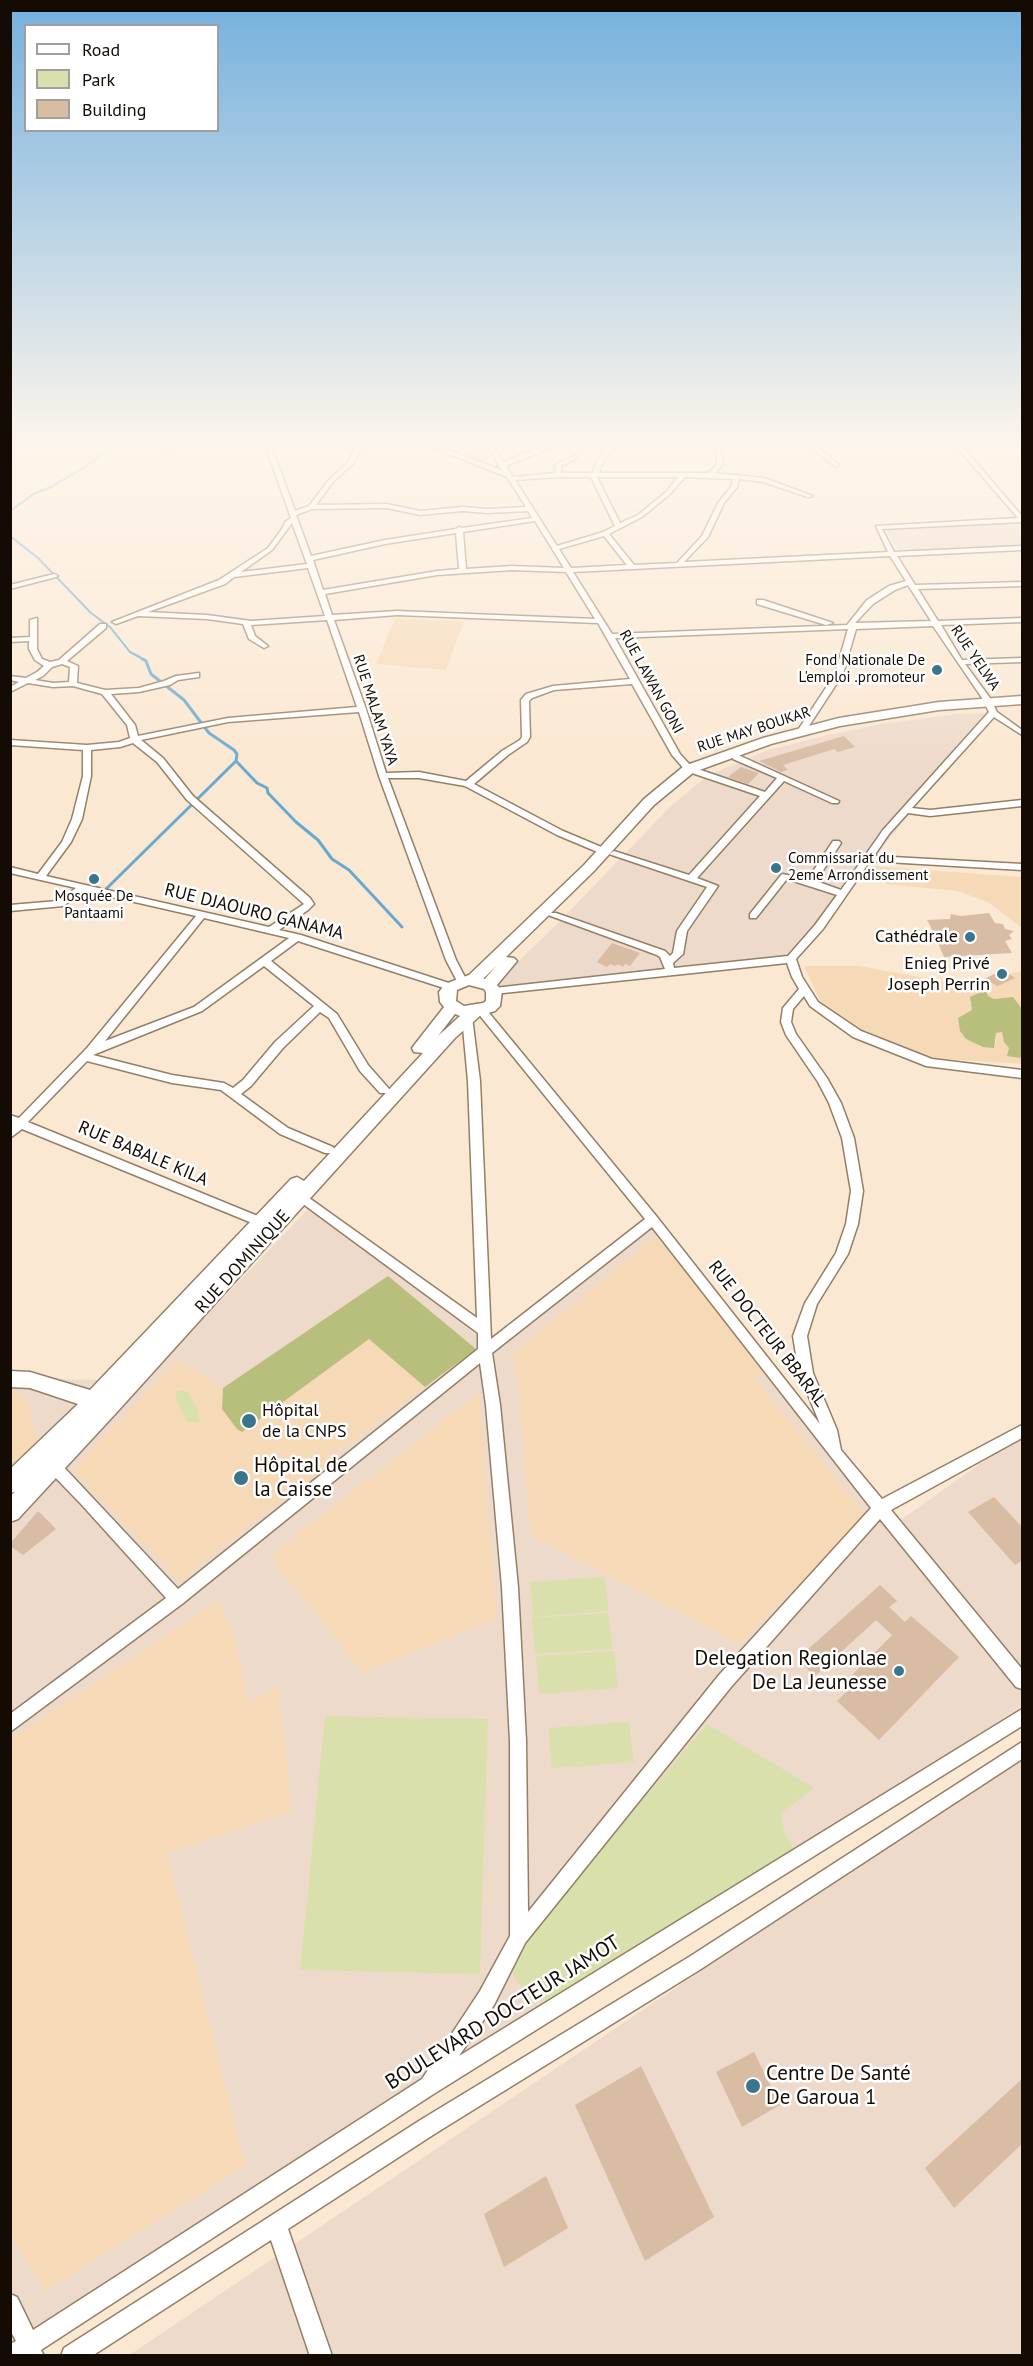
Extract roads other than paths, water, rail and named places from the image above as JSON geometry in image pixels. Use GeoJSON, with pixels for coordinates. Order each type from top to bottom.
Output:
{"type":"FeatureCollection","features":[{"type":"Feature","properties":{"kind":"main road","name":"RUE MAY BOUKAR"},"geometry":{"type":"LineString","coordinates":[[694,771],[825,729],[893,717],[1023,702]]}},
{"type":"Feature","properties":{"kind":"main road","name":"RUE MAY BOUKAR"},"geometry":{"type":"LineString","coordinates":[[462,983],[608,853],[681,786],[694,771],[740,750],[802,730],[898,712],[990,707]]}},
{"type":"Feature","properties":{"kind":"main road","name":"RUE MAY BOUKAR"},"geometry":{"type":"LineString","coordinates":[[469,1011],[494,1002],[492,988],[507,963],[554,915],[608,853]]}},
{"type":"Feature","properties":{"kind":"main road"},"geometry":{"type":"LineString","coordinates":[[469,1011],[446,997],[462,983],[492,988]]}},
{"type":"Feature","properties":{"kind":"main road","name":"RUE DOMINIQUE"},"geometry":{"type":"LineString","coordinates":[[10,1512],[54,1466],[103,1403],[271,1219],[435,1030],[469,1011]]}},
{"type":"Feature","properties":{"kind":"main road","name":"RUE DOMINIQUE"},"geometry":{"type":"LineString","coordinates":[[271,1219],[301,1198],[469,1011]]}},
{"type":"Feature","properties":{"kind":"main road"},"geometry":{"type":"LineString","coordinates":[[10,1379],[30,1380],[103,1403]]}},
{"type":"Feature","properties":{"kind":"main road","name":"RUE DOMINIQUE"},"geometry":{"type":"LineString","coordinates":[[10,1484],[35,1459],[103,1403]]}},
{"type":"Feature","properties":{"kind":"street"},"geometry":{"type":"LineString","coordinates":[[116,622],[217,585],[261,555]]}},
{"type":"Feature","properties":{"kind":"street","name":"RUE MALAM YAYA"},"geometry":{"type":"LineString","coordinates":[[307,555],[362,709],[383,776],[451,960],[462,983]]}},
{"type":"Feature","properties":{"kind":"street"},"geometry":{"type":"LineString","coordinates":[[234,575],[310,563],[337,555]]}},
{"type":"Feature","properties":{"kind":"street"},"geometry":{"type":"LineString","coordinates":[[461,555],[463,572]]}},
{"type":"Feature","properties":{"kind":"street","name":"RUE LAWAN GONI"},"geometry":{"type":"LineString","coordinates":[[561,555],[610,636],[676,755],[694,771]]}},
{"type":"Feature","properties":{"kind":"street"},"geometry":{"type":"LineString","coordinates":[[623,555],[631,566]]}},
{"type":"Feature","properties":{"kind":"street"},"geometry":{"type":"LineString","coordinates":[[680,563],[687,555]]}},
{"type":"Feature","properties":{"kind":"street"},"geometry":{"type":"LineString","coordinates":[[321,592],[437,573],[512,568],[570,570],[861,555]]}},
{"type":"Feature","properties":{"kind":"street","name":"RUE YELWA"},"geometry":{"type":"LineString","coordinates":[[893,555],[990,707]]}},
{"type":"Feature","properties":{"kind":"street"},"geometry":{"type":"LineString","coordinates":[[15,586],[54,576]]}},
{"type":"Feature","properties":{"kind":"street"},"geometry":{"type":"LineString","coordinates":[[802,730],[839,674],[851,625],[870,602],[892,588],[911,585],[1023,584]]}},
{"type":"Feature","properties":{"kind":"street"},"geometry":{"type":"LineString","coordinates":[[760,602],[839,626]]}},
{"type":"Feature","properties":{"kind":"street"},"geometry":{"type":"LineString","coordinates":[[137,614],[207,617],[266,623],[397,613],[601,621]]}},
{"type":"Feature","properties":{"kind":"street"},"geometry":{"type":"LineString","coordinates":[[34,620],[33,649],[35,656],[49,665]]}},
{"type":"Feature","properties":{"kind":"street"},"geometry":{"type":"LineString","coordinates":[[610,636],[1023,620]]}},
{"type":"Feature","properties":{"kind":"street"},"geometry":{"type":"LineString","coordinates":[[246,622],[252,637],[264,646]]}},
{"type":"Feature","properties":{"kind":"street"},"geometry":{"type":"LineString","coordinates":[[10,690],[40,674],[49,665],[62,662],[103,626]]}},
{"type":"Feature","properties":{"kind":"street"},"geometry":{"type":"LineString","coordinates":[[10,640],[33,639]]}},
{"type":"Feature","properties":{"kind":"street"},"geometry":{"type":"LineString","coordinates":[[960,662],[1023,660]]}},
{"type":"Feature","properties":{"kind":"street"},"geometry":{"type":"LineString","coordinates":[[62,662],[74,666],[73,684]]}},
{"type":"Feature","properties":{"kind":"street"},"geometry":{"type":"LineString","coordinates":[[10,678],[23,682],[53,685],[73,684],[105,693],[139,690],[176,678],[196,675]]}},
{"type":"Feature","properties":{"kind":"street"},"geometry":{"type":"LineString","coordinates":[[468,784],[505,753],[523,742],[526,737],[525,700],[529,696],[553,688],[634,681]]}},
{"type":"Feature","properties":{"kind":"street"},"geometry":{"type":"LineString","coordinates":[[105,693],[131,725],[135,740],[160,760],[190,798],[307,900],[309,904],[305,908],[270,931]]}},
{"type":"Feature","properties":{"kind":"street"},"geometry":{"type":"LineString","coordinates":[[492,988],[669,967],[791,959],[819,927],[866,858],[990,707],[1023,733]]}},
{"type":"Feature","properties":{"kind":"street"},"geometry":{"type":"LineString","coordinates":[[10,742],[87,748],[109,746],[205,724],[362,709]]}},
{"type":"Feature","properties":{"kind":"street"},"geometry":{"type":"LineString","coordinates":[[40,877],[66,842],[77,819],[87,776],[87,748]]}},
{"type":"Feature","properties":{"kind":"street"},"geometry":{"type":"LineString","coordinates":[[736,757],[835,801]]}},
{"type":"Feature","properties":{"kind":"street"},"geometry":{"type":"LineString","coordinates":[[694,771],[765,795]]}},
{"type":"Feature","properties":{"kind":"street"},"geometry":{"type":"LineString","coordinates":[[383,776],[418,775],[468,784],[566,836],[608,853],[713,886],[682,931],[678,954],[669,967]]}},
{"type":"Feature","properties":{"kind":"street"},"geometry":{"type":"LineString","coordinates":[[691,878],[782,778]]}},
{"type":"Feature","properties":{"kind":"street"},"geometry":{"type":"LineString","coordinates":[[907,810],[930,813],[1023,803]]}},
{"type":"Feature","properties":{"kind":"street"},"geometry":{"type":"LineString","coordinates":[[810,882],[836,843]]}},
{"type":"Feature","properties":{"kind":"street"},"geometry":{"type":"LineString","coordinates":[[866,858],[1023,867]]}},
{"type":"Feature","properties":{"kind":"street"},"geometry":{"type":"LineString","coordinates":[[10,870],[87,889]]}},
{"type":"Feature","properties":{"kind":"street"},"geometry":{"type":"LineString","coordinates":[[753,916],[783,877],[790,876],[841,893]]}},
{"type":"Feature","properties":{"kind":"street"},"geometry":{"type":"LineString","coordinates":[[10,908],[60,904],[87,889]]}},
{"type":"Feature","properties":{"kind":"street","name":"RUE DJAOURO GANAMA"},"geometry":{"type":"LineString","coordinates":[[87,889],[297,937],[462,983]]}},
{"type":"Feature","properties":{"kind":"street"},"geometry":{"type":"LineString","coordinates":[[10,1134],[16,1121],[88,1054],[202,915]]}},
{"type":"Feature","properties":{"kind":"street"},"geometry":{"type":"LineString","coordinates":[[554,915],[661,953],[669,967]]}},
{"type":"Feature","properties":{"kind":"street"},"geometry":{"type":"LineString","coordinates":[[88,1054],[198,1008],[297,937]]}},
{"type":"Feature","properties":{"kind":"street"},"geometry":{"type":"LineString","coordinates":[[791,959],[804,990],[814,1004],[848,1029],[920,1060],[956,1067],[1023,1074]]}},
{"type":"Feature","properties":{"kind":"street"},"geometry":{"type":"LineString","coordinates":[[264,961],[333,1016],[364,1068],[384,1089]]}},
{"type":"Feature","properties":{"kind":"street"},"geometry":{"type":"LineString","coordinates":[[804,990],[788,1008],[786,1022],[791,1035],[835,1103],[848,1138],[857,1191],[852,1224],[842,1254],[811,1303],[800,1336],[806,1373],[830,1430],[835,1454]]}},
{"type":"Feature","properties":{"kind":"street"},"geometry":{"type":"LineString","coordinates":[[234,1093],[247,1083],[279,1045],[320,1006]]}},
{"type":"Feature","properties":{"kind":"street"},"geometry":{"type":"LineString","coordinates":[[469,1011],[485,1352],[493,1405],[510,1587],[518,1741],[519,1937]]}},
{"type":"Feature","properties":{"kind":"street","name":"RUE DOCTEUR BBARAL"},"geometry":{"type":"LineString","coordinates":[[469,1011],[653,1220],[835,1454],[1023,1681]]}},
{"type":"Feature","properties":{"kind":"street"},"geometry":{"type":"LineString","coordinates":[[88,1054],[172,1079],[216,1085],[234,1093],[284,1131],[329,1150]]}},
{"type":"Feature","properties":{"kind":"street","name":"RUE BABALE KILA"},"geometry":{"type":"LineString","coordinates":[[16,1121],[271,1219]]}},
{"type":"Feature","properties":{"kind":"street"},"geometry":{"type":"LineString","coordinates":[[301,1198],[485,1331]]}},
{"type":"Feature","properties":{"kind":"street"},"geometry":{"type":"LineString","coordinates":[[10,1724],[177,1599],[653,1220]]}},
{"type":"Feature","properties":{"kind":"street"},"geometry":{"type":"LineString","coordinates":[[425,2088],[487,1998],[519,1937],[725,1681],[810,1584],[880,1508],[1023,1431]]}},
{"type":"Feature","properties":{"kind":"street"},"geometry":{"type":"LineString","coordinates":[[35,1459],[54,1466],[177,1599]]}},
{"type":"Feature","properties":{"kind":"street","name":"BOULEVARD DOCTEUR JAMOT"},"geometry":{"type":"LineString","coordinates":[[25,2352],[425,2088],[1023,1717]]}},
{"type":"Feature","properties":{"kind":"street"},"geometry":{"type":"LineString","coordinates":[[72,2355],[429,2126],[694,1963],[1023,1750]]}},
{"type":"Feature","properties":{"kind":"street"},"geometry":{"type":"LineString","coordinates":[[276,2224],[321,2355]]}},
{"type":"Feature","properties":{"kind":"street"},"geometry":{"type":"LineString","coordinates":[[10,2304],[25,2352]]}},
{"type":"Feature","properties":{"kind":"waterway"},"geometry":{"type":"LineString","coordinates":[[35,555],[91,613],[110,627],[130,652],[145,660]]}},
{"type":"Feature","properties":{"kind":"waterway"},"geometry":{"type":"LineString","coordinates":[[142,659],[146,661],[151,674],[184,700],[209,733],[234,750],[237,754],[236,761]]}},
{"type":"Feature","properties":{"kind":"waterway"},"geometry":{"type":"LineString","coordinates":[[104,891],[236,761]]}},
{"type":"Feature","properties":{"kind":"waterway"},"geometry":{"type":"LineString","coordinates":[[236,761],[257,783],[267,788],[268,793],[296,822],[318,840],[332,859],[349,870],[402,927]]}},
{"type":"Feature","properties":{"kind":"place","name":"Fond Nationale De L'emploi .promoteur"},"geometry":{"type":"Point","coordinates":[937,670]}},
{"type":"Feature","properties":{"kind":"place","name":"Commissariat du 2eme Arrondissement"},"geometry":{"type":"Point","coordinates":[776,868]}},
{"type":"Feature","properties":{"kind":"place","name":"Mosquée De Pantaami"},"geometry":{"type":"Point","coordinates":[94,879]}},
{"type":"Feature","properties":{"kind":"place","name":"Cathédrale"},"geometry":{"type":"Point","coordinates":[970,937]}},
{"type":"Feature","properties":{"kind":"place","name":"Enieg Privé Joseph Perrin"},"geometry":{"type":"Point","coordinates":[1002,974]}},
{"type":"Feature","properties":{"kind":"place","name":"Hôpital de la CNPS"},"geometry":{"type":"Point","coordinates":[249,1421]}},
{"type":"Feature","properties":{"kind":"place","name":"Hôpital de la Caisse"},"geometry":{"type":"Point","coordinates":[241,1478]}},
{"type":"Feature","properties":{"kind":"place","name":"Delegation Regionlae De La Jeunesse"},"geometry":{"type":"Point","coordinates":[899,1671]}},
{"type":"Feature","properties":{"kind":"place","name":"Centre De Santé De Garoua 1"},"geometry":{"type":"Point","coordinates":[753,2086]}}]}
